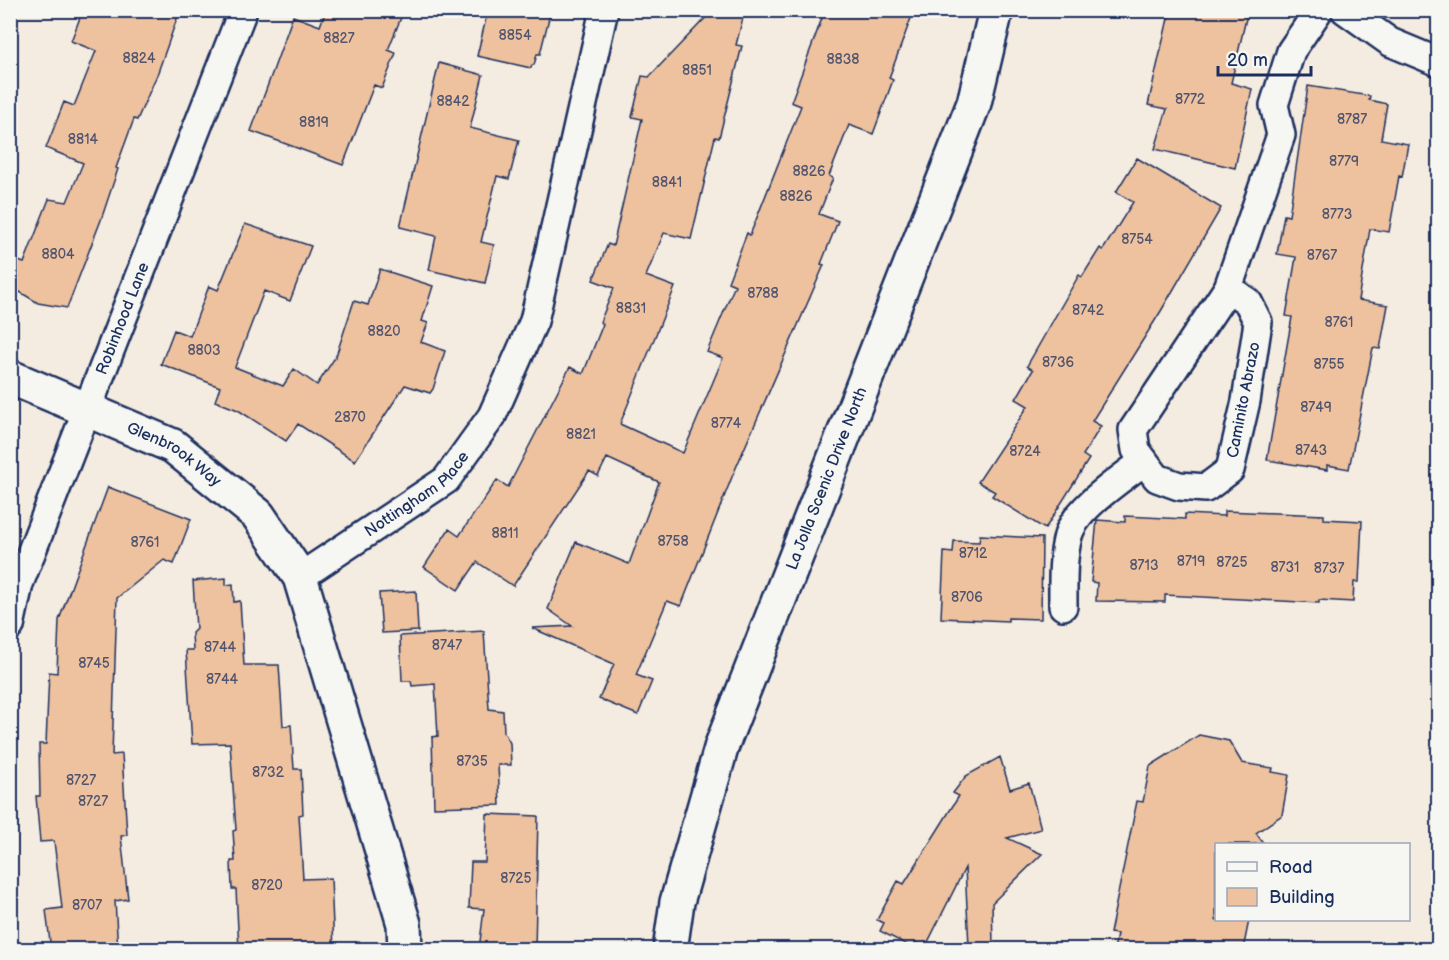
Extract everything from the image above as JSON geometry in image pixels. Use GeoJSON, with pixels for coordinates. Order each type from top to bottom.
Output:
{"type":"FeatureCollection","features":[{"type":"Feature","properties":{"kind":"main road","name":"La Jolla Scenic Drive North"},"geometry":{"type":"LineString","coordinates":[[669,950],[677,902],[722,745],[974,103],[996,10]]}},
{"type":"Feature","properties":{"kind":"main road","name":"Glenbrook Way"},"geometry":{"type":"LineString","coordinates":[[10,377],[173,447],[258,515],[300,577]]}},
{"type":"Feature","properties":{"kind":"main road"},"geometry":{"type":"LineString","coordinates":[[300,577],[404,924],[405,950]]}},
{"type":"Feature","properties":{"kind":"street","name":"Robinhood Lane"},"geometry":{"type":"LineString","coordinates":[[10,626],[19,584],[243,10]]}},
{"type":"Feature","properties":{"kind":"street","name":"Nottingham Place"},"geometry":{"type":"LineString","coordinates":[[300,577],[446,480],[492,417],[534,321],[604,10]]}},
{"type":"Feature","properties":{"kind":"street","name":"Caminito Abrazo"},"geometry":{"type":"LineString","coordinates":[[1228,288],[1248,303],[1258,322],[1246,401],[1230,470],[1206,488],[1179,486],[1157,478],[1136,450],[1133,430],[1228,288],[1281,135],[1274,105],[1291,51],[1319,10]]}},
{"type":"Feature","properties":{"kind":"street"},"geometry":{"type":"LineString","coordinates":[[1345,10],[1390,42],[1438,62]]}},
{"type":"Feature","properties":{"kind":"street"},"geometry":{"type":"LineString","coordinates":[[1063,606],[1063,566],[1068,533],[1085,508],[1144,461]]}},
{"type":"Feature","properties":{"kind":"building"},"geometry":{"type":"Polygon","coordinates":[[[83,10],[180,10],[157,75],[137,120],[134,119],[116,168],[118,169],[101,220],[67,308],[38,303],[10,286],[10,258],[24,263],[49,199],[67,202],[83,163],[46,148],[64,102],[74,106],[96,51],[71,41],[83,10]]]}},
{"type":"Feature","properties":{"kind":"building"},"geometry":{"type":"Polygon","coordinates":[[[326,10],[404,10],[388,50],[396,53],[382,88],[374,85],[343,165],[251,131],[293,16],[320,26],[326,10]]]}},
{"type":"Feature","properties":{"kind":"building"},"geometry":{"type":"Polygon","coordinates":[[[488,10],[551,10],[540,54],[537,54],[531,68],[477,56],[488,10]]]}},
{"type":"Feature","properties":{"kind":"building"},"geometry":{"type":"Polygon","coordinates":[[[713,10],[745,10],[736,45],[742,46],[719,138],[715,137],[691,239],[664,233],[646,276],[675,287],[620,424],[683,453],[723,358],[707,352],[735,285],[728,282],[747,233],[750,235],[801,106],[791,102],[825,10],[914,10],[889,78],[893,80],[873,134],[849,125],[829,176],[833,178],[819,214],[838,221],[821,264],[824,265],[732,477],[681,606],[667,601],[636,675],[652,681],[638,715],[599,699],[614,664],[532,628],[572,626],[548,609],[576,542],[629,564],[659,482],[607,458],[598,476],[589,471],[513,586],[477,562],[458,590],[424,567],[449,529],[459,536],[497,480],[508,487],[570,367],[583,374],[603,324],[600,322],[614,288],[593,280],[608,244],[613,246],[642,119],[632,117],[642,76],[649,77],[713,10]]]}},
{"type":"Feature","properties":{"kind":"building"},"geometry":{"type":"Polygon","coordinates":[[[1170,10],[1248,10],[1231,83],[1252,89],[1235,168],[1155,149],[1167,109],[1148,105],[1170,10]]]}},
{"type":"Feature","properties":{"kind":"building"},"geometry":{"type":"Polygon","coordinates":[[[439,63],[483,75],[470,128],[519,140],[509,179],[497,176],[481,242],[494,245],[485,283],[429,270],[436,236],[400,227],[439,63]]]}},
{"type":"Feature","properties":{"kind":"building"},"geometry":{"type":"Polygon","coordinates":[[[1308,86],[1370,96],[1369,100],[1387,104],[1381,139],[1408,144],[1402,177],[1399,176],[1389,232],[1370,229],[1358,300],[1388,305],[1380,349],[1373,348],[1349,469],[1327,465],[1327,470],[1267,460],[1292,317],[1286,316],[1296,257],[1277,254],[1284,215],[1289,216],[1308,86]]]}},
{"type":"Feature","properties":{"kind":"building"},"geometry":{"type":"Polygon","coordinates":[[[1137,158],[1221,208],[1161,311],[1092,421],[1101,426],[1083,455],[1089,459],[1045,529],[992,496],[995,492],[978,482],[1028,406],[1016,399],[1033,370],[1027,366],[1079,275],[1082,277],[1100,248],[1103,250],[1133,202],[1116,192],[1137,158]]]}},
{"type":"Feature","properties":{"kind":"building"},"geometry":{"type":"Polygon","coordinates":[[[245,224],[311,246],[290,301],[264,291],[235,367],[283,386],[294,369],[317,385],[336,356],[354,301],[368,305],[380,269],[433,286],[422,321],[428,323],[421,342],[445,351],[433,389],[430,393],[405,385],[355,461],[298,424],[286,441],[238,410],[215,401],[220,387],[161,364],[174,330],[190,336],[209,286],[218,290],[245,224]]]}},
{"type":"Feature","properties":{"kind":"building"},"geometry":{"type":"Polygon","coordinates":[[[108,487],[191,519],[174,564],[164,560],[117,598],[112,755],[122,754],[127,835],[121,836],[128,899],[115,901],[118,950],[51,950],[46,910],[62,908],[54,841],[40,842],[36,796],[40,796],[39,744],[46,744],[49,672],[57,673],[59,620],[108,487]]]}},
{"type":"Feature","properties":{"kind":"building"},"geometry":{"type":"Polygon","coordinates":[[[1224,511],[1324,515],[1324,519],[1362,521],[1359,582],[1354,582],[1353,602],[1319,600],[1319,603],[1165,595],[1165,602],[1096,601],[1097,583],[1091,582],[1097,520],[1125,522],[1125,516],[1185,519],[1185,514],[1224,516],[1224,511]]]}},
{"type":"Feature","properties":{"kind":"building"},"geometry":{"type":"Polygon","coordinates":[[[980,535],[1042,538],[1041,619],[1008,618],[1008,621],[941,618],[944,552],[953,553],[954,541],[979,542],[980,535]]]}},
{"type":"Feature","properties":{"kind":"building"},"geometry":{"type":"Polygon","coordinates":[[[226,578],[226,585],[233,584],[234,602],[240,601],[244,665],[279,665],[283,726],[291,725],[294,769],[301,769],[303,814],[299,815],[303,879],[331,878],[334,950],[239,950],[236,889],[232,889],[231,861],[235,861],[233,831],[236,830],[230,743],[192,744],[186,650],[193,650],[192,633],[196,629],[193,581],[226,578]]]}},
{"type":"Feature","properties":{"kind":"building"},"geometry":{"type":"Polygon","coordinates":[[[416,591],[418,631],[382,633],[379,593],[416,591]]]}},
{"type":"Feature","properties":{"kind":"building"},"geometry":{"type":"Polygon","coordinates":[[[484,631],[489,709],[503,711],[504,732],[510,743],[511,765],[498,765],[500,805],[434,807],[432,737],[438,736],[435,684],[412,686],[411,681],[402,681],[400,636],[484,631]]]}},
{"type":"Feature","properties":{"kind":"building"},"geometry":{"type":"Polygon","coordinates":[[[1199,735],[1229,741],[1242,763],[1273,768],[1272,772],[1289,775],[1282,815],[1256,833],[1263,843],[1215,843],[1215,921],[1249,921],[1243,950],[1114,950],[1117,934],[1110,933],[1137,801],[1143,802],[1150,766],[1199,735]]]}},
{"type":"Feature","properties":{"kind":"building"},"geometry":{"type":"Polygon","coordinates":[[[1000,757],[1010,789],[1029,783],[1041,829],[1007,838],[1042,854],[992,903],[993,945],[969,946],[965,868],[925,948],[916,943],[913,948],[880,931],[884,923],[877,920],[898,881],[904,884],[959,796],[953,793],[966,776],[1000,757]]]}},
{"type":"Feature","properties":{"kind":"building"},"geometry":{"type":"Polygon","coordinates":[[[487,814],[538,816],[535,950],[479,950],[484,909],[469,908],[471,862],[485,862],[487,814]]]}}]}
